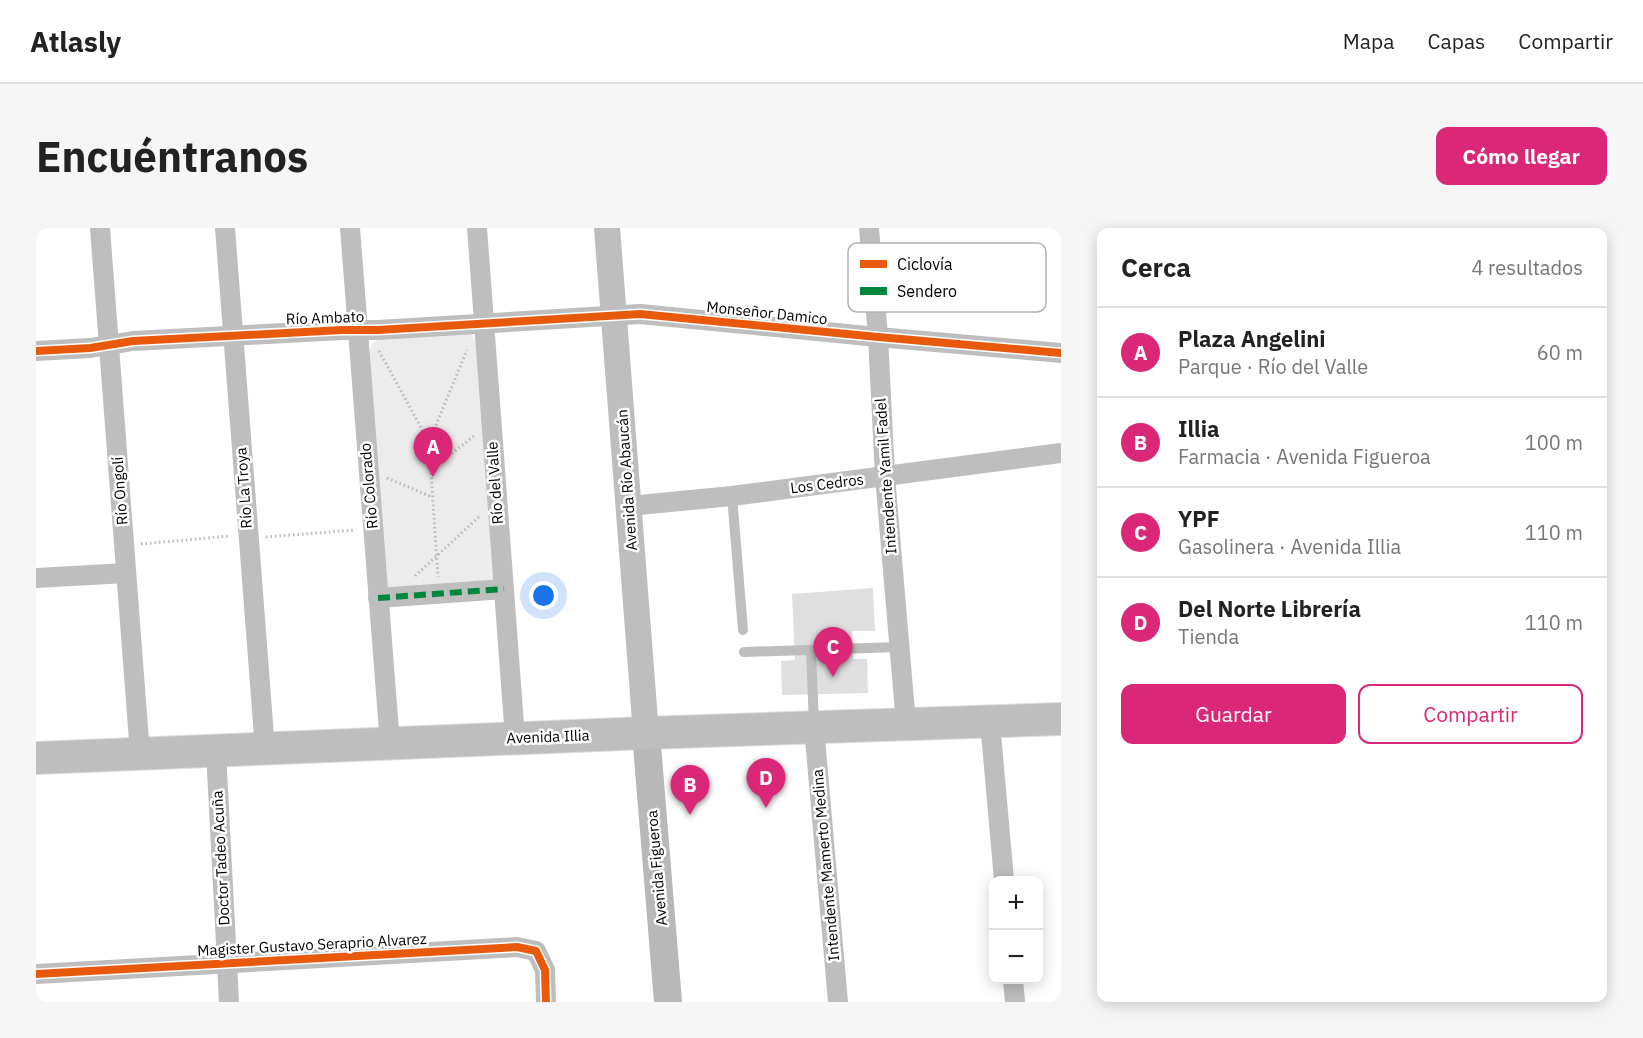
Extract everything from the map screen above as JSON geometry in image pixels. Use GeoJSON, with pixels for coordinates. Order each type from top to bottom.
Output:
{"type":"FeatureCollection","features":[{"type":"Feature","properties":{"kind":"main road","name":"Avenida Illia"},"geometry":{"type":"LineString","coordinates":[[36,758],[646,733],[1061,720]]}},
{"type":"Feature","properties":{"kind":"main road","name":"Avenida Figueroa"},"geometry":{"type":"LineString","coordinates":[[646,733],[668,1002]]}},
{"type":"Feature","properties":{"kind":"street","name":"Río Ongolí"},"geometry":{"type":"LineString","coordinates":[[100,228],[140,754]]}},
{"type":"Feature","properties":{"kind":"street","name":"Río La Troya"},"geometry":{"type":"LineString","coordinates":[[225,228],[265,749]]}},
{"type":"Feature","properties":{"kind":"street","name":"Río Colorado"},"geometry":{"type":"LineString","coordinates":[[350,228],[357,330],[385,598],[390,744]]}},
{"type":"Feature","properties":{"kind":"street","name":"Río del Valle"},"geometry":{"type":"LineString","coordinates":[[477,228],[515,738]]}},
{"type":"Feature","properties":{"kind":"street","name":"Avenida Río Abaucán"},"geometry":{"type":"LineString","coordinates":[[607,228],[646,733]]}},
{"type":"Feature","properties":{"kind":"street","name":"Intendente Yamil Fadel"},"geometry":{"type":"LineString","coordinates":[[869,228],[870,243]]}},
{"type":"Feature","properties":{"kind":"street","name":"Intendente Yamil Fadel"},"geometry":{"type":"LineString","coordinates":[[876,312],[885,476],[906,724]]}},
{"type":"Feature","properties":{"kind":"street","name":"Río Ambato"},"geometry":{"type":"LineString","coordinates":[[36,351],[110,346],[134,341],[614,314]]}},
{"type":"Feature","properties":{"kind":"street","name":"Monseñor Damico"},"geometry":{"type":"LineString","coordinates":[[614,314],[640,314],[878,338],[1061,353]]}},
{"type":"Feature","properties":{"kind":"street","name":"Los Cedros"},"geometry":{"type":"LineString","coordinates":[[629,506],[732,496],[1061,453]]}},
{"type":"Feature","properties":{"kind":"street"},"geometry":{"type":"LineString","coordinates":[[36,578],[126,573]]}},
{"type":"Feature","properties":{"kind":"street"},"geometry":{"type":"LineString","coordinates":[[385,598],[504,589]]}},
{"type":"Feature","properties":{"kind":"street"},"geometry":{"type":"LineString","coordinates":[[990,722],[1004,876]]}},
{"type":"Feature","properties":{"kind":"street","name":"Intendente Mamerto Medina"},"geometry":{"type":"LineString","coordinates":[[814,727],[838,1002]]}},
{"type":"Feature","properties":{"kind":"street","name":"Doctor Tadeo Acuña"},"geometry":{"type":"LineString","coordinates":[[216,751],[229,1002]]}},
{"type":"Feature","properties":{"kind":"street","name":"Magister Gustavo Seraprio Alvarez"},"geometry":{"type":"LineString","coordinates":[[36,974],[517,947],[536,951],[545,970],[546,1002]]}},
{"type":"Feature","properties":{"kind":"street"},"geometry":{"type":"LineString","coordinates":[[1013,984],[1015,1002]]}},
{"type":"Feature","properties":{"kind":"lane"},"geometry":{"type":"LineString","coordinates":[[732,496],[743,630]]}},
{"type":"Feature","properties":{"kind":"lane"},"geometry":{"type":"LineString","coordinates":[[744,652],[899,647]]}},
{"type":"Feature","properties":{"kind":"lane"},"geometry":{"type":"LineString","coordinates":[[811,650],[814,727]]}},
{"type":"Feature","properties":{"kind":"path"},"geometry":{"type":"LineString","coordinates":[[439,594],[429,442],[470,341]]}},
{"type":"Feature","properties":{"kind":"path"},"geometry":{"type":"LineString","coordinates":[[374,354],[377,347],[429,442]]}},
{"type":"Feature","properties":{"kind":"path"},"geometry":{"type":"LineString","coordinates":[[430,470],[480,432]]}},
{"type":"Feature","properties":{"kind":"path"},"geometry":{"type":"LineString","coordinates":[[384,487],[383,476],[432,497]]}},
{"type":"Feature","properties":{"kind":"path"},"geometry":{"type":"LineString","coordinates":[[385,598],[436,556],[486,510]]}},
{"type":"Feature","properties":{"kind":"shaded area"},"geometry":{"type":"Polygon","coordinates":[[[466,332],[473,336],[478,344],[498,599],[388,607],[369,356],[372,344],[380,338],[466,332]]]}},
{"type":"Feature","properties":{"kind":"building"},"geometry":{"type":"Polygon","coordinates":[[[873,588],[875,631],[852,631],[853,659],[867,659],[868,693],[782,695],[781,661],[795,660],[792,594],[873,588]]]}},
{"type":"Feature","properties":{"kind":"marked path"},"geometry":{"type":"LineString","coordinates":[[378,598],[504,589]]}},
{"type":"Feature","properties":{"kind":"cycle path"},"geometry":{"type":"LineString","coordinates":[[36,351],[90,348],[133,341],[378,330],[640,314],[1061,353]]}},
{"type":"Feature","properties":{"kind":"cycle path"},"geometry":{"type":"LineString","coordinates":[[36,974],[517,947],[536,951],[545,970],[546,1002]]}},
{"type":"Feature","properties":{"kind":"place","name":"Plaza Angelini"},"geometry":{"type":"Point","coordinates":[433,477]}},
{"type":"Feature","properties":{"kind":"place","name":"YPF"},"geometry":{"type":"Point","coordinates":[833,677]}},
{"type":"Feature","properties":{"kind":"place","name":"Del Norte Librería"},"geometry":{"type":"Point","coordinates":[766,808]}},
{"type":"Feature","properties":{"kind":"place","name":"Illia"},"geometry":{"type":"Point","coordinates":[690,815]}}]}
